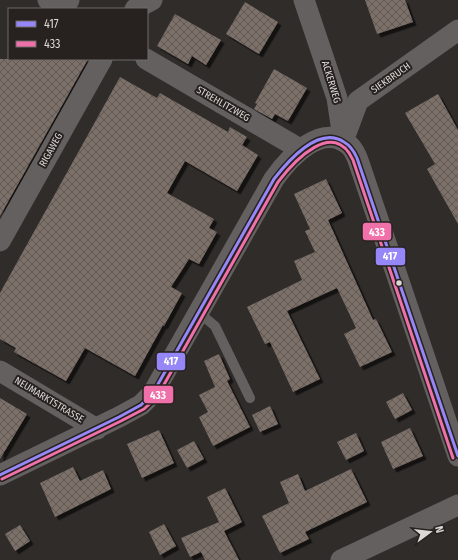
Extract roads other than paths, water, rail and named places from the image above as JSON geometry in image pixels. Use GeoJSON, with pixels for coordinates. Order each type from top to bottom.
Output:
{"type":"FeatureCollection","features":[{"type":"Feature","properties":{"kind":"street"},"geometry":{"type":"LineString","coordinates":[[48,0],[62,8]]}},
{"type":"Feature","properties":{"kind":"street"},"geometry":{"type":"LineString","coordinates":[[137,8],[152,0]]}},
{"type":"Feature","properties":{"kind":"street","name":"ACKERWEG"},"geometry":{"type":"LineString","coordinates":[[304,0],[338,98],[343,141]]}},
{"type":"Feature","properties":{"kind":"street","name":"SIEKBRUCH"},"geometry":{"type":"LineString","coordinates":[[343,141],[358,101],[457,32]]}},
{"type":"Feature","properties":{"kind":"street","name":"RIGAWEG"},"geometry":{"type":"LineString","coordinates":[[0,241],[101,60]]}},
{"type":"Feature","properties":{"kind":"street","name":"STREHLITZWEG"},"geometry":{"type":"LineString","coordinates":[[148,60],[300,149]]}},
{"type":"Feature","properties":{"kind":"street"},"geometry":{"type":"LineString","coordinates":[[0,476],[97,429],[141,405],[153,393],[274,179],[285,163],[300,149],[318,140],[327,138],[334,138],[343,141],[351,147],[360,163],[458,456]]}},
{"type":"Feature","properties":{"kind":"street","name":"NEUMARKTSTRASSE"},"geometry":{"type":"LineString","coordinates":[[0,371],[97,429]]}},
{"type":"Feature","properties":{"kind":"street"},"geometry":{"type":"LineString","coordinates":[[341,560],[458,505]]}},
{"type":"Feature","properties":{"kind":"lane"},"geometry":{"type":"LineString","coordinates":[[198,312],[215,326],[250,398]]}}]}
